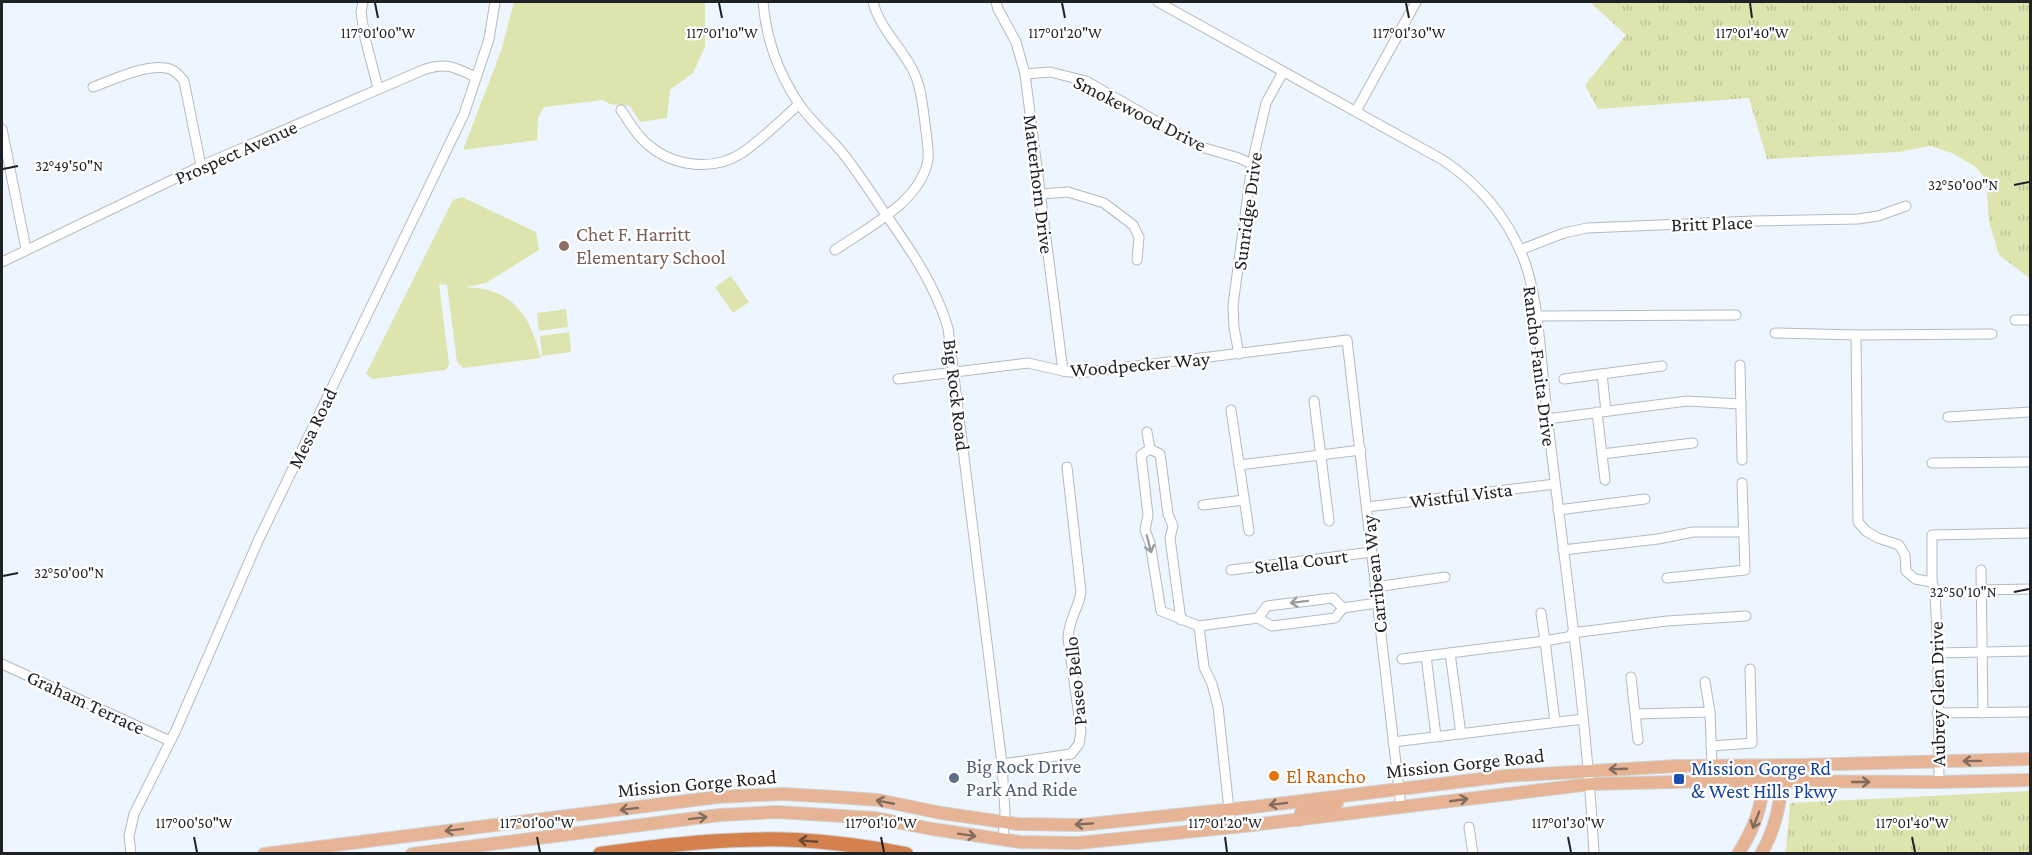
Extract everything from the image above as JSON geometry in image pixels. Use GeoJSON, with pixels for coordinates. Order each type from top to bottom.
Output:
{"type":"FeatureCollection","features":[{"type":"Feature","properties":{"kind":"highway"},"geometry":{"type":"LineString","coordinates":[[600,854],[718,841],[795,840],[866,846],[906,854]]}},
{"type":"Feature","properties":{"kind":"main road","name":"Mission Gorge Road"},"geometry":{"type":"LineString","coordinates":[[264,854],[718,797],[782,794],[878,800],[941,813],[1005,822],[1080,825],[1229,810],[1506,776],[1589,770],[1712,765],[1782,766],[2031,759]]}},
{"type":"Feature","properties":{"kind":"main road"},"geometry":{"type":"LineString","coordinates":[[1738,854],[1759,814],[1765,765]]}},
{"type":"Feature","properties":{"kind":"main road"},"geometry":{"type":"LineString","coordinates":[[1761,854],[1775,822],[1782,766]]}},
{"type":"Feature","properties":{"kind":"main road","name":"Mission Gorge Road"},"geometry":{"type":"LineString","coordinates":[[412,854],[720,815],[777,812],[874,818],[1037,844],[1078,843],[1231,828],[1591,784],[1696,781],[2031,780]]}},
{"type":"Feature","properties":{"kind":"main road"},"geometry":{"type":"LineString","coordinates":[[1299,820],[1301,812],[1333,806],[1337,803],[1338,797]]}},
{"type":"Feature","properties":{"kind":"street"},"geometry":{"type":"LineString","coordinates":[[363,2],[360,12],[378,88]]}},
{"type":"Feature","properties":{"kind":"street","name":"Mesa Road"},"geometry":{"type":"LineString","coordinates":[[131,854],[130,831],[134,814],[170,741],[258,541],[464,114],[489,39],[495,2]]}},
{"type":"Feature","properties":{"kind":"street","name":"Big Rock Road"},"geometry":{"type":"LineString","coordinates":[[764,2],[768,31],[780,71],[799,104],[845,155],[921,267],[941,306],[951,342],[955,371],[1002,764],[1005,822],[1003,840]]}},
{"type":"Feature","properties":{"kind":"street"},"geometry":{"type":"LineString","coordinates":[[835,250],[910,196],[924,174],[928,157],[921,89],[911,66],[878,16],[873,2]]}},
{"type":"Feature","properties":{"kind":"street","name":"Matterhorn Drive"},"geometry":{"type":"LineString","coordinates":[[996,2],[1016,42],[1025,74],[1063,371]]}},
{"type":"Feature","properties":{"kind":"street","name":"Rancho Fanita Drive"},"geometry":{"type":"LineString","coordinates":[[1158,2],[1443,160],[1466,177],[1496,207],[1510,229],[1529,275],[1537,316],[1547,419],[1591,784],[1594,854]]}},
{"type":"Feature","properties":{"kind":"street"},"geometry":{"type":"LineString","coordinates":[[1356,111],[1416,2]]}},
{"type":"Feature","properties":{"kind":"street","name":"Prospect Avenue"},"geometry":{"type":"LineString","coordinates":[[2,262],[201,166],[378,88],[437,65],[456,68],[476,77]]}},
{"type":"Feature","properties":{"kind":"street"},"geometry":{"type":"LineString","coordinates":[[93,87],[152,67],[169,68],[177,72],[184,81],[201,166]]}},
{"type":"Feature","properties":{"kind":"street","name":"Smokewood Drive"},"geometry":{"type":"LineString","coordinates":[[1025,74],[1050,72],[1086,81],[1201,147],[1252,164]]}},
{"type":"Feature","properties":{"kind":"street","name":"Sunridge Drive"},"geometry":{"type":"LineString","coordinates":[[1239,354],[1234,328],[1233,305],[1252,164],[1266,103],[1283,72]]}},
{"type":"Feature","properties":{"kind":"street"},"geometry":{"type":"LineString","coordinates":[[621,110],[632,129],[645,143],[658,152],[676,161],[706,164],[725,160],[743,152],[799,104]]}},
{"type":"Feature","properties":{"kind":"street"},"geometry":{"type":"LineString","coordinates":[[2,129],[26,249]]}},
{"type":"Feature","properties":{"kind":"street"},"geometry":{"type":"LineString","coordinates":[[1041,194],[1068,192],[1104,203],[1133,225],[1139,237],[1137,260]]}},
{"type":"Feature","properties":{"kind":"street","name":"Britt Place"},"geometry":{"type":"LineString","coordinates":[[1520,250],[1564,233],[1587,228],[1858,219],[1878,216],[1906,206]]}},
{"type":"Feature","properties":{"kind":"street"},"geometry":{"type":"LineString","coordinates":[[1537,316],[1736,315]]}},
{"type":"Feature","properties":{"kind":"street"},"geometry":{"type":"LineString","coordinates":[[2015,320],[2031,320]]}},
{"type":"Feature","properties":{"kind":"street"},"geometry":{"type":"LineString","coordinates":[[1775,333],[1992,334]]}},
{"type":"Feature","properties":{"kind":"street"},"geometry":{"type":"LineString","coordinates":[[1856,335],[1858,522],[1866,531],[1899,545],[1905,555],[1906,571],[1915,579],[1932,582]]}},
{"type":"Feature","properties":{"kind":"street","name":"Woodpecker Way"},"geometry":{"type":"LineString","coordinates":[[898,379],[1028,363],[1079,373],[1347,340]]}},
{"type":"Feature","properties":{"kind":"street","name":"Carribean Way"},"geometry":{"type":"LineString","coordinates":[[1347,340],[1401,807]]}},
{"type":"Feature","properties":{"kind":"street"},"geometry":{"type":"LineString","coordinates":[[1740,365],[1742,460]]}},
{"type":"Feature","properties":{"kind":"street"},"geometry":{"type":"LineString","coordinates":[[1564,379],[1662,366]]}},
{"type":"Feature","properties":{"kind":"street"},"geometry":{"type":"LineString","coordinates":[[1602,374],[1602,454],[1605,480]]}},
{"type":"Feature","properties":{"kind":"street"},"geometry":{"type":"LineString","coordinates":[[1314,401],[1329,521]]}},
{"type":"Feature","properties":{"kind":"street"},"geometry":{"type":"LineString","coordinates":[[1547,419],[1687,401],[1741,404]]}},
{"type":"Feature","properties":{"kind":"street"},"geometry":{"type":"LineString","coordinates":[[1232,410],[1249,531]]}},
{"type":"Feature","properties":{"kind":"street"},"geometry":{"type":"LineString","coordinates":[[1948,417],[2031,412]]}},
{"type":"Feature","properties":{"kind":"street"},"geometry":{"type":"LineString","coordinates":[[1147,432],[1150,449]]}},
{"type":"Feature","properties":{"kind":"street"},"geometry":{"type":"LineString","coordinates":[[1602,454],[1693,442]]}},
{"type":"Feature","properties":{"kind":"street"},"geometry":{"type":"LineString","coordinates":[[1150,449],[1160,454],[1168,514],[1173,526],[1170,538],[1178,619]]}},
{"type":"Feature","properties":{"kind":"street"},"geometry":{"type":"LineString","coordinates":[[1150,449],[1141,455],[1147,518],[1145,530],[1150,543],[1161,611],[1199,626],[1258,618],[1272,627],[1335,618],[1343,608],[1377,603]]}},
{"type":"Feature","properties":{"kind":"street"},"geometry":{"type":"LineString","coordinates":[[1239,465],[1360,450]]}},
{"type":"Feature","properties":{"kind":"street"},"geometry":{"type":"LineString","coordinates":[[1932,462],[2031,462]]}},
{"type":"Feature","properties":{"kind":"street","name":"Paseo Bello"},"geometry":{"type":"LineString","coordinates":[[1002,764],[1071,753],[1079,744],[1081,731],[1068,638],[1069,624],[1079,603],[1081,592],[1067,467]]}},
{"type":"Feature","properties":{"kind":"street","name":"Wistful Vista"},"geometry":{"type":"LineString","coordinates":[[1367,507],[1555,483]]}},
{"type":"Feature","properties":{"kind":"street"},"geometry":{"type":"LineString","coordinates":[[1667,578],[1745,570],[1742,483]]}},
{"type":"Feature","properties":{"kind":"street"},"geometry":{"type":"LineString","coordinates":[[1203,505],[1244,500]]}},
{"type":"Feature","properties":{"kind":"street"},"geometry":{"type":"LineString","coordinates":[[1558,510],[1645,500]]}},
{"type":"Feature","properties":{"kind":"street"},"geometry":{"type":"LineString","coordinates":[[1147,518],[1157,513],[1168,514]]}},
{"type":"Feature","properties":{"kind":"street"},"geometry":{"type":"LineString","coordinates":[[1563,550],[1658,539],[1693,532],[1744,532]]}},
{"type":"Feature","properties":{"kind":"street","name":"Aubrey Glen Drive"},"geometry":{"type":"LineString","coordinates":[[1939,782],[1938,653],[1935,593],[1932,582],[1932,535],[2031,533]]}},
{"type":"Feature","properties":{"kind":"street","name":"Stella Court"},"geometry":{"type":"LineString","coordinates":[[1230,570],[1372,552]]}},
{"type":"Feature","properties":{"kind":"street"},"geometry":{"type":"LineString","coordinates":[[1981,570],[1983,712]]}},
{"type":"Feature","properties":{"kind":"street"},"geometry":{"type":"LineString","coordinates":[[1375,587],[1445,577]]}},
{"type":"Feature","properties":{"kind":"street"},"geometry":{"type":"LineString","coordinates":[[1981,590],[2031,589]]}},
{"type":"Feature","properties":{"kind":"street"},"geometry":{"type":"LineString","coordinates":[[1258,618],[1267,606],[1333,598],[1343,608]]}},
{"type":"Feature","properties":{"kind":"street"},"geometry":{"type":"LineString","coordinates":[[1541,613],[1555,722]]}},
{"type":"Feature","properties":{"kind":"street"},"geometry":{"type":"LineString","coordinates":[[1402,659],[1545,641],[1667,621],[1746,616]]}},
{"type":"Feature","properties":{"kind":"street"},"geometry":{"type":"LineString","coordinates":[[1199,626],[1204,668],[1212,684],[1218,707],[1231,828]]}},
{"type":"Feature","properties":{"kind":"street"},"geometry":{"type":"LineString","coordinates":[[1938,653],[2031,651]]}},
{"type":"Feature","properties":{"kind":"street"},"geometry":{"type":"LineString","coordinates":[[1450,653],[1461,734]]}},
{"type":"Feature","properties":{"kind":"street"},"geometry":{"type":"LineString","coordinates":[[1426,656],[1436,736]]}},
{"type":"Feature","properties":{"kind":"street","name":"Graham Terrace"},"geometry":{"type":"LineString","coordinates":[[2,664],[170,741]]}},
{"type":"Feature","properties":{"kind":"street"},"geometry":{"type":"LineString","coordinates":[[1711,746],[1752,743],[1750,669]]}},
{"type":"Feature","properties":{"kind":"street"},"geometry":{"type":"LineString","coordinates":[[1631,677],[1638,740]]}},
{"type":"Feature","properties":{"kind":"street"},"geometry":{"type":"LineString","coordinates":[[1705,682],[1710,712],[1712,765]]}},
{"type":"Feature","properties":{"kind":"street"},"geometry":{"type":"LineString","coordinates":[[1636,714],[1710,712]]}},
{"type":"Feature","properties":{"kind":"street"},"geometry":{"type":"LineString","coordinates":[[1937,713],[2031,712]]}},
{"type":"Feature","properties":{"kind":"street"},"geometry":{"type":"LineString","coordinates":[[1393,742],[1583,719]]}},
{"type":"Feature","properties":{"kind":"street"},"geometry":{"type":"LineString","coordinates":[[1469,827],[1473,854]]}},
{"type":"Feature","properties":{"kind":"green space"},"geometry":{"type":"Polygon","coordinates":[[[514,2],[705,2],[705,47],[693,73],[670,90],[667,118],[640,122],[630,106],[610,104],[603,100],[544,107],[538,118],[537,140],[463,150],[501,51],[514,2]]]}},
{"type":"Feature","properties":{"kind":"green space"},"geometry":{"type":"Polygon","coordinates":[[[1590,2],[2030,2],[2030,277],[1999,255],[1989,222],[1986,180],[1976,167],[1952,153],[1930,146],[1898,152],[1767,159],[1749,98],[1598,109],[1585,85],[1626,35],[1590,2]]]}},
{"type":"Feature","properties":{"kind":"green space"},"geometry":{"type":"Polygon","coordinates":[[[462,197],[536,232],[539,250],[486,283],[466,287],[497,293],[516,306],[529,324],[541,358],[463,368],[457,362],[447,285],[439,284],[449,364],[446,370],[372,379],[366,374],[453,200],[462,197]]]}},
{"type":"Feature","properties":{"kind":"green space"},"geometry":{"type":"Polygon","coordinates":[[[731,276],[749,302],[733,313],[715,287],[731,276]]]}},
{"type":"Feature","properties":{"kind":"green space"},"geometry":{"type":"Polygon","coordinates":[[[566,309],[568,327],[539,331],[537,313],[566,309]]]}},
{"type":"Feature","properties":{"kind":"green space"},"geometry":{"type":"Polygon","coordinates":[[[569,332],[571,352],[542,356],[540,336],[569,332]]]}},
{"type":"Feature","properties":{"kind":"green space"},"geometry":{"type":"Polygon","coordinates":[[[2030,791],[2030,853],[1784,853],[1790,803],[2030,791]]]}},
{"type":"Feature","properties":{"kind":"place","name":"Chet F. Harritt Elementary School"},"geometry":{"type":"Point","coordinates":[564,246]}},
{"type":"Feature","properties":{"kind":"place","name":"El Rancho"},"geometry":{"type":"Point","coordinates":[1274,776]}},
{"type":"Feature","properties":{"kind":"place","name":"Big Rock Drive Park And Ride"},"geometry":{"type":"Point","coordinates":[954,778]}},
{"type":"Feature","properties":{"kind":"place","name":"Mission Gorge Rd & West Hills Pkwy"},"geometry":{"type":"Point","coordinates":[1679,779]}}]}
